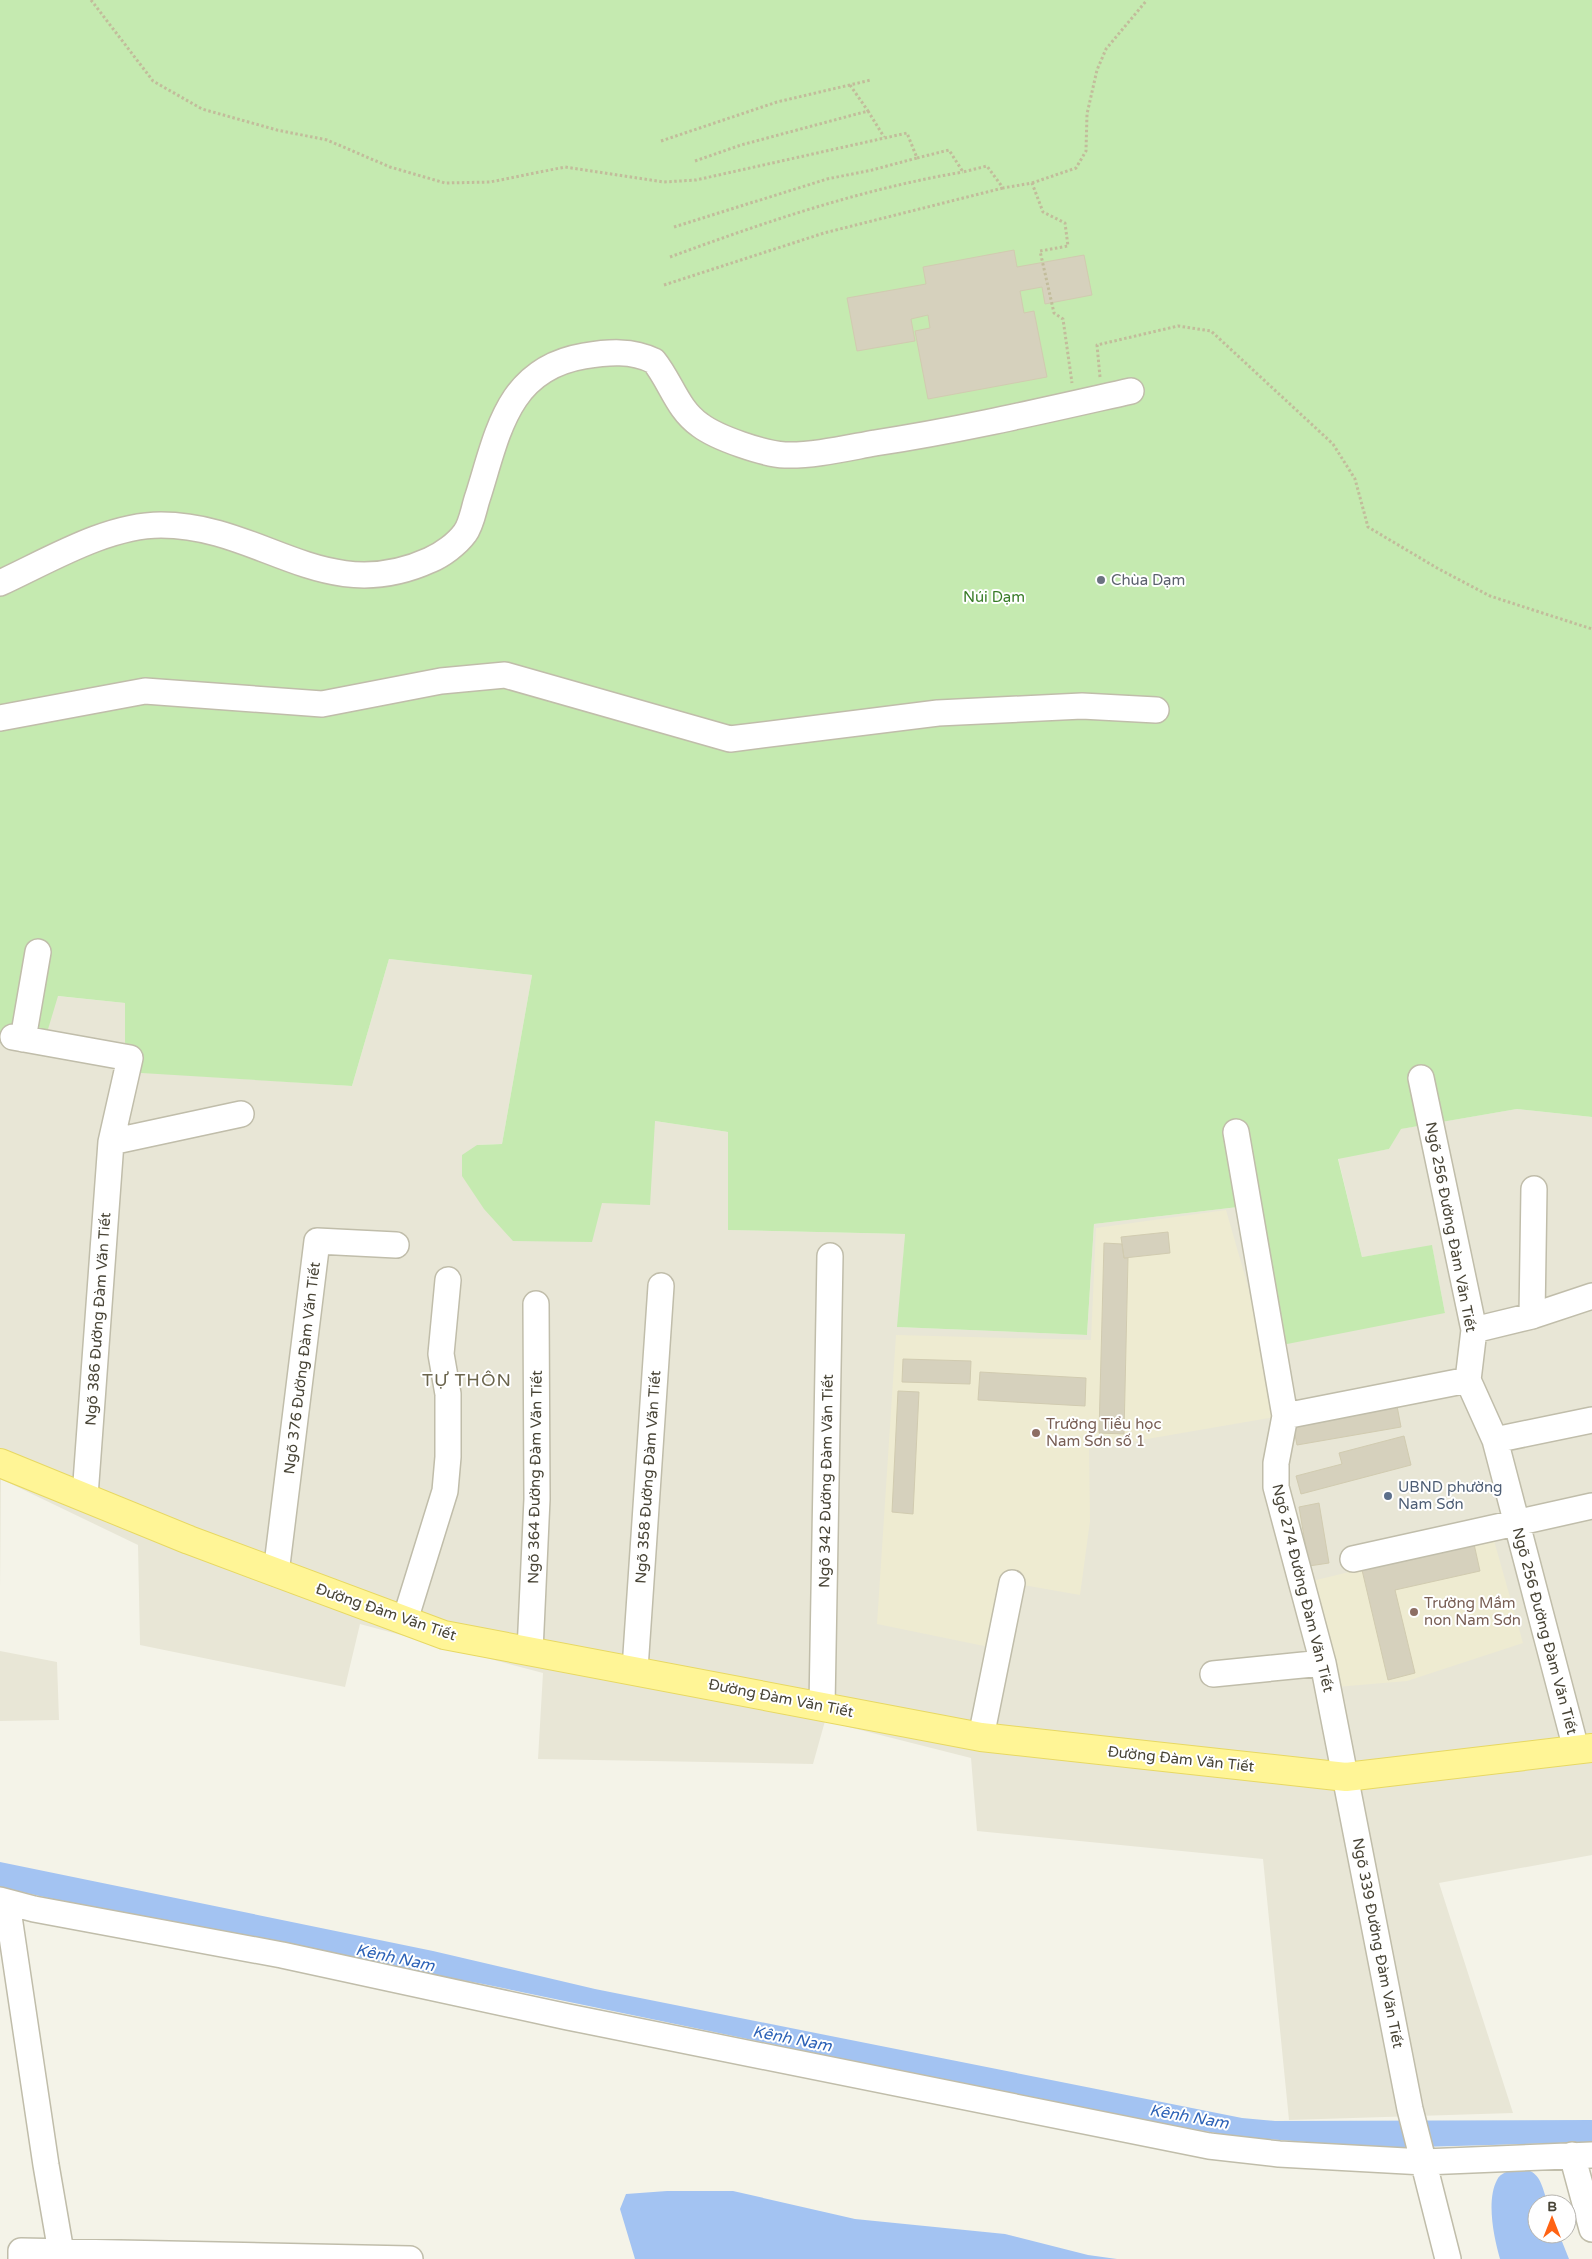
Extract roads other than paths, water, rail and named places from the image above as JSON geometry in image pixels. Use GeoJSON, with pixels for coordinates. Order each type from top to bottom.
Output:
{"type":"FeatureCollection","features":[{"type":"Feature","properties":{"kind":"main road","name":"Đường Đàm Văn Tiết"},"geometry":{"type":"LineString","coordinates":[[0,1463],[276,1573],[444,1634],[635,1669],[981,1737],[1346,1777],[1584,1749]]}},
{"type":"Feature","properties":{"kind":"street"},"geometry":{"type":"LineString","coordinates":[[0,583],[103,536],[132,528],[160,525],[200,528],[222,532],[319,570],[344,575],[375,575],[402,570],[431,560],[447,550],[466,532],[500,426],[513,399],[524,386],[554,365],[592,355],[629,353],[654,361],[686,413],[700,425],[726,440],[784,455],[844,448],[946,432],[1131,391]]}},
{"type":"Feature","properties":{"kind":"street"},"geometry":{"type":"LineString","coordinates":[[0,718],[145,691],[322,704],[441,681],[505,674],[730,740],[938,713],[1082,706],[1156,710]]}},
{"type":"Feature","properties":{"kind":"street","name":"Ngõ 386 Đường Đàm Văn Tiết"},"geometry":{"type":"LineString","coordinates":[[38,952],[18,1038],[130,1058],[111,1142],[85,1496]]}},
{"type":"Feature","properties":{"kind":"street","name":"Ngõ 256 Đường Đàm Văn Tiết"},"geometry":{"type":"LineString","coordinates":[[1421,1078],[1474,1330],[1468,1380],[1495,1440],[1517,1522],[1584,1749]]}},
{"type":"Feature","properties":{"kind":"street"},"geometry":{"type":"LineString","coordinates":[[111,1142],[241,1114]]}},
{"type":"Feature","properties":{"kind":"street","name":"Ngõ 274 Đường Đàm Văn Tiết"},"geometry":{"type":"LineString","coordinates":[[1236,1132],[1285,1416],[1277,1456],[1276,1487],[1323,1663],[1346,1777]]}},
{"type":"Feature","properties":{"kind":"street"},"geometry":{"type":"LineString","coordinates":[[1532,1316],[1534,1189]]}},
{"type":"Feature","properties":{"kind":"street","name":"Ngõ 376 Đường Đàm Văn Tiết"},"geometry":{"type":"LineString","coordinates":[[276,1573],[317,1241],[396,1245]]}},
{"type":"Feature","properties":{"kind":"street","name":"Ngõ 342 Đường Đàm Văn Tiết"},"geometry":{"type":"LineString","coordinates":[[822,1706],[830,1256]]}},
{"type":"Feature","properties":{"kind":"street"},"geometry":{"type":"LineString","coordinates":[[405,1620],[445,1491],[448,1457],[448,1394],[441,1354],[448,1280]]}},
{"type":"Feature","properties":{"kind":"street","name":"Ngõ 358 Đường Đàm Văn Tiết"},"geometry":{"type":"LineString","coordinates":[[635,1669],[660,1286]]}},
{"type":"Feature","properties":{"kind":"street"},"geometry":{"type":"LineString","coordinates":[[1474,1330],[1532,1316],[1592,1296]]}},
{"type":"Feature","properties":{"kind":"street","name":"Ngõ 364 Đường Đàm Văn Tiết"},"geometry":{"type":"LineString","coordinates":[[530,1651],[537,1499],[536,1304]]}},
{"type":"Feature","properties":{"kind":"street"},"geometry":{"type":"LineString","coordinates":[[1285,1416],[1468,1380]]}},
{"type":"Feature","properties":{"kind":"street"},"geometry":{"type":"LineString","coordinates":[[1495,1440],[1592,1420]]}},
{"type":"Feature","properties":{"kind":"street"},"geometry":{"type":"LineString","coordinates":[[1353,1559],[1592,1506]]}},
{"type":"Feature","properties":{"kind":"street"},"geometry":{"type":"LineString","coordinates":[[981,1737],[1012,1583]]}},
{"type":"Feature","properties":{"kind":"street"},"geometry":{"type":"LineString","coordinates":[[1213,1674],[1323,1663]]}},
{"type":"Feature","properties":{"kind":"street","name":"Ngõ 339 Đường Đàm Văn Tiết"},"geometry":{"type":"LineString","coordinates":[[1346,1777],[1410,2109],[1448,2259]]}},
{"type":"Feature","properties":{"kind":"street"},"geometry":{"type":"LineString","coordinates":[[61,2252],[4,1902],[282,1955],[568,2017],[1208,2146],[1279,2154],[1424,2162],[1582,2155],[1592,2229]]}},
{"type":"Feature","properties":{"kind":"street"},"geometry":{"type":"LineString","coordinates":[[21,2259],[21,2251],[410,2259]]}},
{"type":"Feature","properties":{"kind":"water","name":"Kênh Nam"},"geometry":{"type":"Polygon","coordinates":[[[0,1862],[433,1951],[595,1989],[1242,2118],[1275,2121],[1592,2120],[1592,2142],[1385,2148],[1239,2137],[1118,2116],[483,1984],[189,1930],[0,1887],[0,1862]]]}},
{"type":"Feature","properties":{"kind":"water"},"geometry":{"type":"Polygon","coordinates":[[[1516,2168],[1531,2171],[1539,2179],[1544,2194],[1527,2194],[1527,2244],[1563,2244],[1569,2259],[1500,2259],[1492,2220],[1492,2198],[1498,2178],[1505,2172],[1516,2168]]]}},
{"type":"Feature","properties":{"kind":"water"},"geometry":{"type":"Polygon","coordinates":[[[667,2191],[733,2191],[855,2219],[1005,2234],[1088,2255],[1117,2259],[635,2259],[620,2209],[626,2194],[667,2191]]]}},
{"type":"Feature","properties":{"kind":"place","name":"Chùa Dạm"},"geometry":{"type":"Point","coordinates":[1101,580]}},
{"type":"Feature","properties":{"kind":"place","name":"Trường Tiểu học Nam Sơn số 1"},"geometry":{"type":"Point","coordinates":[1036,1433]}},
{"type":"Feature","properties":{"kind":"place","name":"UBND phường Nam Sơn"},"geometry":{"type":"Point","coordinates":[1388,1496]}},
{"type":"Feature","properties":{"kind":"place","name":"Trường Mầm non Nam Sơn"},"geometry":{"type":"Point","coordinates":[1414,1612]}},
{"type":"Feature","properties":{"kind":"district","name":"TỰ THÔN"},"geometry":{"type":"Point","coordinates":[467,1380]}},
{"type":"Feature","properties":{"kind":"park label","name":"Núi Dạm"},"geometry":{"type":"Point","coordinates":[994,597]}}]}
